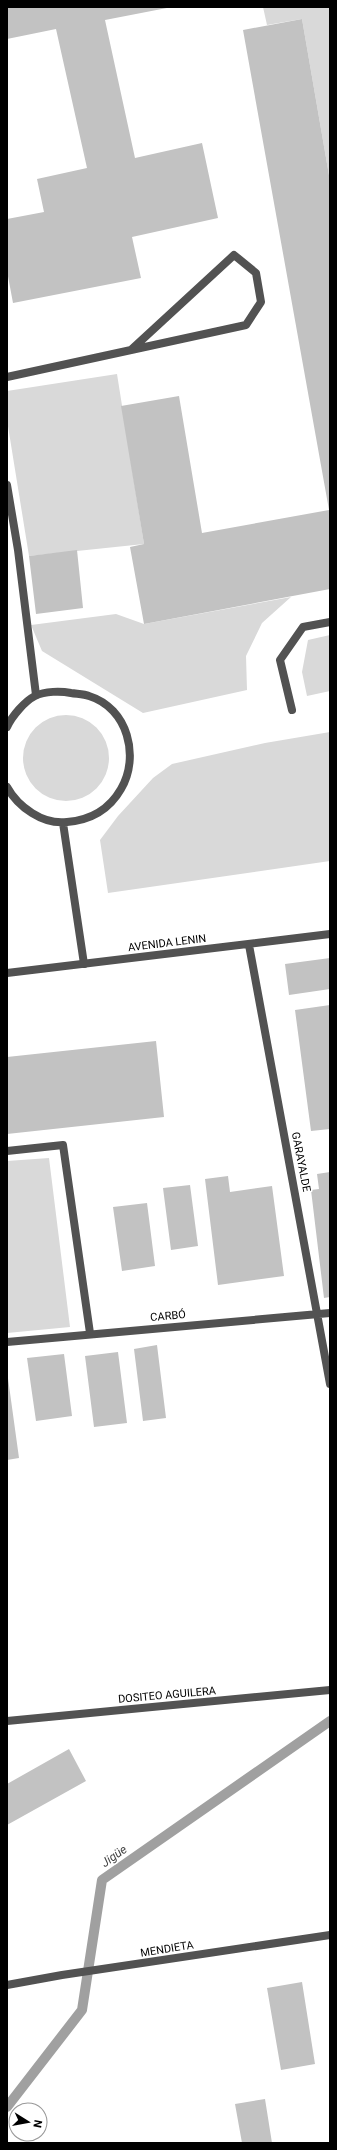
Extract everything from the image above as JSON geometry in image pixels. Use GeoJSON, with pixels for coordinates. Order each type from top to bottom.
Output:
{"type":"FeatureCollection","features":[{"type":"Feature","properties":{"kind":"street"},"geometry":{"type":"LineString","coordinates":[[7,377],[246,325],[261,302],[256,273],[234,255],[132,349]]}},
{"type":"Feature","properties":{"kind":"street"},"geometry":{"type":"LineString","coordinates":[[7,485],[18,550],[36,696]]}},
{"type":"Feature","properties":{"kind":"street"},"geometry":{"type":"LineString","coordinates":[[292,710],[280,660],[303,627],[330,622]]}},
{"type":"Feature","properties":{"kind":"street"},"geometry":{"type":"LineString","coordinates":[[7,727],[18,711],[36,696],[60,691],[90,696],[104,704],[117,715],[128,738],[130,766],[127,780],[115,800],[98,814],[81,821],[63,823],[38,817],[19,804],[7,788]]}},
{"type":"Feature","properties":{"kind":"street"},"geometry":{"type":"LineString","coordinates":[[63,823],[84,964]]}},
{"type":"Feature","properties":{"kind":"street","name":"AVENIDA LENIN"},"geometry":{"type":"LineString","coordinates":[[7,973],[249,945],[330,934]]}},
{"type":"Feature","properties":{"kind":"street","name":"GARAYALDE"},"geometry":{"type":"LineString","coordinates":[[249,945],[330,1384]]}},
{"type":"Feature","properties":{"kind":"street"},"geometry":{"type":"LineString","coordinates":[[7,1150],[63,1145],[90,1333]]}},
{"type":"Feature","properties":{"kind":"street","name":"CARBÓ"},"geometry":{"type":"LineString","coordinates":[[7,1342],[90,1333],[330,1313]]}},
{"type":"Feature","properties":{"kind":"street","name":"DOSITEO AGUILERA"},"geometry":{"type":"LineString","coordinates":[[7,1721],[330,1690]]}},
{"type":"Feature","properties":{"kind":"street","name":"MENDIETA"},"geometry":{"type":"LineString","coordinates":[[7,1985],[62,1975],[330,1935]]}},
{"type":"Feature","properties":{"kind":"shaded area"},"geometry":{"type":"Polygon","coordinates":[[[263,7],[330,7],[330,181],[302,19],[267,25],[263,7]]]}},
{"type":"Feature","properties":{"kind":"shaded area"},"geometry":{"type":"Polygon","coordinates":[[[117,374],[144,544],[29,556],[7,420],[7,391],[117,374]]]}},
{"type":"Feature","properties":{"kind":"shaded area"},"geometry":{"type":"Polygon","coordinates":[[[291,597],[262,623],[246,656],[247,690],[143,713],[42,651],[31,625],[116,614],[144,624],[291,597]]]}},
{"type":"Feature","properties":{"kind":"shaded area"},"geometry":{"type":"Polygon","coordinates":[[[330,635],[330,691],[307,696],[302,672],[308,640],[330,635]]]}},
{"type":"Feature","properties":{"kind":"shaded area"},"geometry":{"type":"Polygon","coordinates":[[[66,715],[82,719],[96,728],[105,742],[109,758],[105,774],[96,788],[82,797],[66,801],[50,797],[36,788],[27,774],[23,758],[27,742],[36,728],[50,719],[66,715]]]}},
{"type":"Feature","properties":{"kind":"shaded area"},"geometry":{"type":"Polygon","coordinates":[[[330,732],[330,861],[108,893],[100,840],[118,816],[153,778],[172,764],[265,743],[330,732]]]}},
{"type":"Feature","properties":{"kind":"shaded area"},"geometry":{"type":"Polygon","coordinates":[[[49,1158],[70,1327],[7,1333],[7,1161],[49,1158]]]}},
{"type":"Feature","properties":{"kind":"building"},"geometry":{"type":"Polygon","coordinates":[[[7,7],[172,7],[105,20],[135,158],[202,143],[218,218],[132,237],[141,278],[13,303],[7,271],[7,219],[44,212],[37,179],[87,168],[56,29],[7,39],[7,7]]]}},
{"type":"Feature","properties":{"kind":"building"},"geometry":{"type":"Polygon","coordinates":[[[302,19],[330,181],[330,589],[144,624],[130,547],[144,544],[121,406],[179,396],[202,533],[329,510],[243,30],[302,19]]]}},
{"type":"Feature","properties":{"kind":"building"},"geometry":{"type":"Polygon","coordinates":[[[77,550],[83,608],[36,614],[29,556],[77,550]]]}},
{"type":"Feature","properties":{"kind":"building"},"geometry":{"type":"Polygon","coordinates":[[[330,958],[330,989],[289,995],[285,964],[330,958]]]}},
{"type":"Feature","properties":{"kind":"building"},"geometry":{"type":"Polygon","coordinates":[[[330,1005],[330,1129],[311,1131],[295,1010],[330,1005]]]}},
{"type":"Feature","properties":{"kind":"building"},"geometry":{"type":"Polygon","coordinates":[[[156,1041],[164,1117],[7,1134],[7,1057],[156,1041]]]}},
{"type":"Feature","properties":{"kind":"building"},"geometry":{"type":"Polygon","coordinates":[[[330,1172],[330,1297],[324,1298],[311,1190],[319,1189],[317,1174],[330,1172]]]}},
{"type":"Feature","properties":{"kind":"building"},"geometry":{"type":"Polygon","coordinates":[[[228,1176],[230,1192],[272,1186],[284,1276],[218,1285],[205,1179],[228,1176]]]}},
{"type":"Feature","properties":{"kind":"building"},"geometry":{"type":"Polygon","coordinates":[[[190,1185],[198,1246],[171,1250],[163,1188],[190,1185]]]}},
{"type":"Feature","properties":{"kind":"building"},"geometry":{"type":"Polygon","coordinates":[[[147,1203],[155,1266],[122,1271],[113,1207],[147,1203]]]}},
{"type":"Feature","properties":{"kind":"building"},"geometry":{"type":"Polygon","coordinates":[[[157,1345],[166,1418],[143,1421],[134,1349],[157,1345]]]}},
{"type":"Feature","properties":{"kind":"building"},"geometry":{"type":"Polygon","coordinates":[[[118,1352],[127,1423],[94,1427],[85,1356],[118,1352]]]}},
{"type":"Feature","properties":{"kind":"building"},"geometry":{"type":"Polygon","coordinates":[[[64,1354],[72,1416],[36,1421],[27,1358],[64,1354]]]}},
{"type":"Feature","properties":{"kind":"building"},"geometry":{"type":"Polygon","coordinates":[[[7,1371],[19,1458],[7,1460],[7,1371]]]}},
{"type":"Feature","properties":{"kind":"building"},"geometry":{"type":"Polygon","coordinates":[[[69,1749],[86,1781],[7,1825],[7,1784],[69,1749]]]}},
{"type":"Feature","properties":{"kind":"building"},"geometry":{"type":"Polygon","coordinates":[[[302,1982],[315,2064],[281,2070],[267,1988],[302,1982]]]}},
{"type":"Feature","properties":{"kind":"building"},"geometry":{"type":"Polygon","coordinates":[[[265,2099],[272,2143],[242,2143],[235,2104],[265,2099]]]}},
{"type":"Feature","properties":{"kind":"waterway","name":"Jigüe"},"geometry":{"type":"LineString","coordinates":[[7,2107],[82,2010],[102,1880],[330,1721]]}}]}
